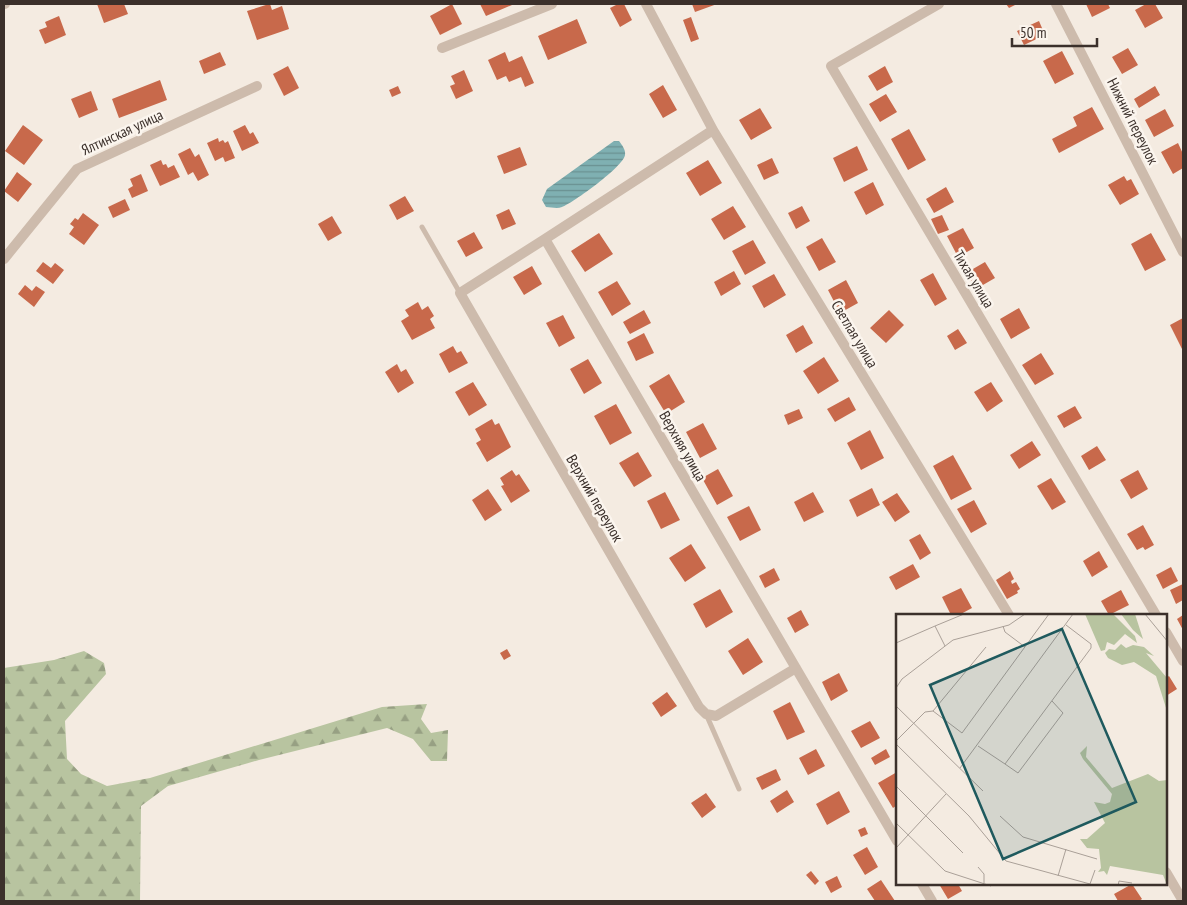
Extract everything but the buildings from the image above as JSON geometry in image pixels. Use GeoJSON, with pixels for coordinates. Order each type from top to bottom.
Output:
{"type":"FeatureCollection","features":[{"type":"Feature","properties":{"kind":"street"},"geometry":{"type":"LineString","coordinates":[[442,48],[552,4]]}},
{"type":"Feature","properties":{"kind":"street","name":"Светлая улица"},"geometry":{"type":"LineString","coordinates":[[646,4],[714,130],[1008,614]]}},
{"type":"Feature","properties":{"kind":"street","name":"Тихая улица"},"geometry":{"type":"LineString","coordinates":[[939,4],[831,66],[1155,614]]}},
{"type":"Feature","properties":{"kind":"street","name":"Нижний переулок"},"geometry":{"type":"LineString","coordinates":[[1056,4],[1183,252]]}},
{"type":"Feature","properties":{"kind":"street","name":"Ялтинская улица"},"geometry":{"type":"LineString","coordinates":[[4,259],[77,169],[257,86]]}},
{"type":"Feature","properties":{"kind":"street"},"geometry":{"type":"LineString","coordinates":[[460,293],[714,130]]}},
{"type":"Feature","properties":{"kind":"street","name":"Верхняя улица"},"geometry":{"type":"LineString","coordinates":[[545,239],[896,839]]}},
{"type":"Feature","properties":{"kind":"street","name":"Верхний переулок"},"geometry":{"type":"LineString","coordinates":[[460,293],[699,707],[706,714]]}},
{"type":"Feature","properties":{"kind":"street"},"geometry":{"type":"LineString","coordinates":[[1167,634],[1183,661]]}},
{"type":"Feature","properties":{"kind":"street"},"geometry":{"type":"LineString","coordinates":[[1173,644],[1183,639]]}},
{"type":"Feature","properties":{"kind":"street"},"geometry":{"type":"LineString","coordinates":[[706,714],[716,716],[796,668]]}},
{"type":"Feature","properties":{"kind":"street"},"geometry":{"type":"LineString","coordinates":[[1167,874],[1183,901]]}},
{"type":"Feature","properties":{"kind":"street"},"geometry":{"type":"LineString","coordinates":[[923,885],[932,901]]}},
{"type":"Feature","properties":{"kind":"lane"},"geometry":{"type":"LineString","coordinates":[[422,226],[460,293]]}},
{"type":"Feature","properties":{"kind":"lane"},"geometry":{"type":"LineString","coordinates":[[706,714],[739,789]]}},
{"type":"Feature","properties":{"kind":"green space"},"geometry":{"type":"Polygon","coordinates":[[[84,651],[104,663],[106,674],[65,721],[67,759],[81,774],[107,786],[150,778],[382,707],[427,704],[421,719],[431,733],[448,730],[447,761],[431,761],[413,739],[387,728],[259,760],[168,786],[141,806],[140,901],[4,901],[4,668],[54,660],[84,651]]]}},
{"type":"Feature","properties":{"kind":"water"},"geometry":{"type":"Polygon","coordinates":[[[614,141],[619,141],[625,153],[616,167],[587,192],[568,204],[558,208],[546,207],[542,200],[547,189],[614,141]]]}}]}
